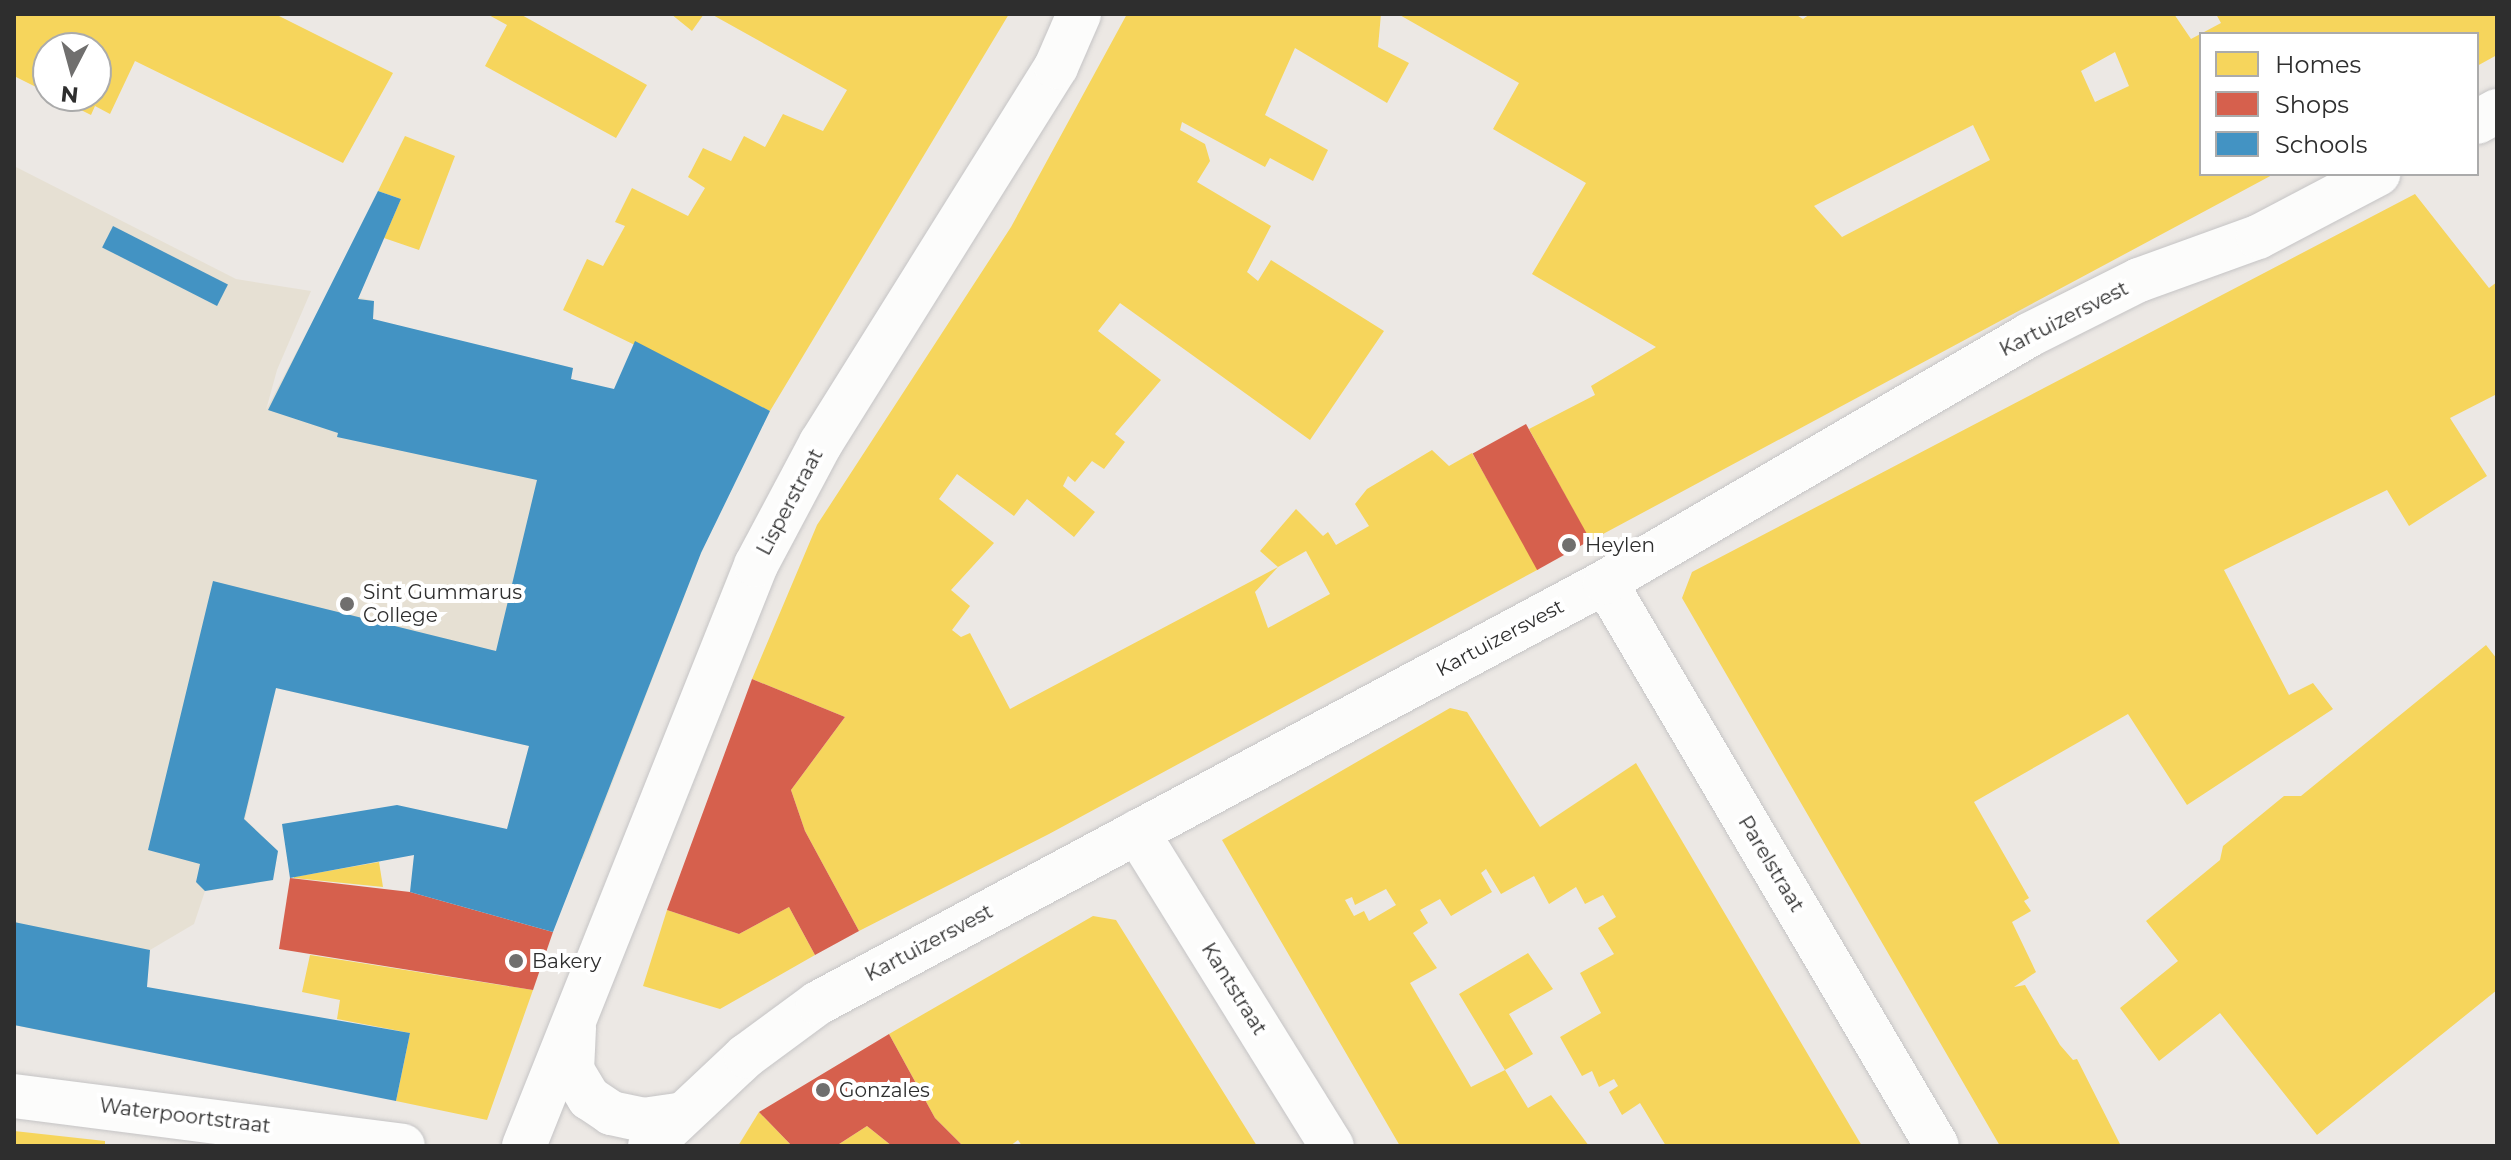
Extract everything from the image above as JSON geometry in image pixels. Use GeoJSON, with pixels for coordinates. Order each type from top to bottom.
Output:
{"type":"FeatureCollection","features":[{"type":"Feature","properties":{"kind":"street","name":"Lisperstraat"},"geometry":{"type":"LineString","coordinates":[[524,1146],[756,565],[821,443],[1056,67],[1079,14]]}},
{"type":"Feature","properties":{"kind":"street"},"geometry":{"type":"LineString","coordinates":[[2479,121],[2497,111]]}},
{"type":"Feature","properties":{"kind":"street","name":"Kartuizersvest"},"geometry":{"type":"LineString","coordinates":[[664,1131],[818,1003],[1605,582],[2029,335],[2139,280],[2258,237],[2374,176]]}},
{"type":"Feature","properties":{"kind":"street","name":"Parelstraat"},"geometry":{"type":"LineString","coordinates":[[1605,582],[1937,1146]]}},
{"type":"Feature","properties":{"kind":"street","name":"Kantstraat"},"geometry":{"type":"LineString","coordinates":[[1137,832],[1332,1146]]}},
{"type":"Feature","properties":{"kind":"street","name":"Lisperstraat"},"geometry":{"type":"LineString","coordinates":[[574,1026],[572,1070],[589,1098],[611,1113],[643,1120],[664,1131]]}},
{"type":"Feature","properties":{"kind":"street","name":"Waterpoortstraat"},"geometry":{"type":"LineString","coordinates":[[14,1096],[403,1146]]}},
{"type":"Feature","properties":{"kind":"shaded area","name":"Sint Gummarus College"},"geometry":{"type":"Polygon","coordinates":[[[14,166],[236,279],[311,291],[277,370],[266,410],[329,290],[374,301],[373,320],[573,368],[571,379],[701,553],[583,859],[507,829],[529,746],[276,688],[245,819],[278,851],[273,880],[205,891],[194,924],[150,950],[141,1051],[14,1025],[14,166]]]}},
{"type":"Feature","properties":{"kind":"building: Homes"},"geometry":{"type":"Polygon","coordinates":[[[14,14],[275,14],[393,73],[343,163],[135,61],[112,110],[112,32],[32,32],[32,85],[14,76],[14,14]]]}},
{"type":"Feature","properties":{"kind":"building: Homes"},"geometry":{"type":"Polygon","coordinates":[[[487,14],[520,14],[647,85],[616,138],[485,66],[507,25],[487,14]]]}},
{"type":"Feature","properties":{"kind":"building: Homes"},"geometry":{"type":"Polygon","coordinates":[[[671,14],[704,14],[692,31],[671,14]]]}},
{"type":"Feature","properties":{"kind":"building: Homes"},"geometry":{"type":"Polygon","coordinates":[[[711,14],[1009,14],[770,411],[563,310],[587,259],[603,266],[625,226],[615,222],[632,188],[688,216],[705,188],[688,177],[703,148],[731,161],[744,136],[765,147],[783,114],[823,131],[847,90],[711,14]]]}},
{"type":"Feature","properties":{"kind":"building: Homes"},"geometry":{"type":"Polygon","coordinates":[[[1127,14],[1381,14],[1378,47],[1409,63],[1387,103],[1295,48],[1265,115],[1328,150],[1313,181],[1270,158],[1265,167],[1182,122],[1180,130],[1205,144],[1210,161],[1197,182],[1271,226],[1247,272],[1258,281],[1271,260],[1384,331],[1310,440],[1120,303],[1098,331],[1161,380],[1115,434],[1125,442],[1104,469],[1092,461],[1075,482],[1068,476],[1063,486],[1095,512],[1074,537],[1027,499],[1014,516],[957,474],[939,499],[994,543],[951,590],[970,606],[952,630],[961,637],[970,633],[1010,709],[1278,567],[1260,551],[1296,509],[1323,536],[1328,532],[1336,545],[1369,526],[1355,504],[1367,489],[1432,450],[1449,466],[1472,453],[1539,569],[1049,834],[859,931],[805,831],[791,790],[845,717],[752,679],[817,525],[1011,227],[1127,14]],[[1306,551],[1278,567],[1255,592],[1268,628],[1330,594],[1306,551]]]}},
{"type":"Feature","properties":{"kind":"building: Homes"},"geometry":{"type":"Polygon","coordinates":[[[1398,14],[1795,14],[1803,19],[1810,14],[2174,14],[2191,39],[2199,35],[2199,176],[2270,176],[1590,541],[1529,429],[1595,395],[1591,386],[1656,347],[1532,274],[1586,183],[1493,129],[1519,83],[1398,14]],[[2115,52],[2081,71],[2095,102],[2129,86],[2115,52]],[[1973,125],[1814,206],[1842,237],[1990,160],[1973,125]]]}},
{"type":"Feature","properties":{"kind":"building: Homes"},"geometry":{"type":"Polygon","coordinates":[[[2216,14],[2497,14],[2497,55],[2479,65],[2479,32],[2204,32],[2221,23],[2216,14]]]}},
{"type":"Feature","properties":{"kind":"building: Homes"},"geometry":{"type":"Polygon","coordinates":[[[405,136],[455,156],[419,250],[384,238],[401,199],[378,191],[405,136]]]}},
{"type":"Feature","properties":{"kind":"building: Homes"},"geometry":{"type":"Polygon","coordinates":[[[2415,194],[2489,288],[2497,282],[2497,394],[2450,418],[2487,476],[2409,526],[2387,490],[2224,570],[2289,695],[2313,683],[2333,709],[2187,805],[2128,714],[1974,802],[2029,898],[2024,901],[2031,911],[2012,922],[2036,972],[2014,987],[2025,985],[2060,1045],[2073,1060],[2077,1059],[2121,1146],[2000,1146],[1682,598],[1692,572],[2415,194]]]}},
{"type":"Feature","properties":{"kind":"building: Homes"},"geometry":{"type":"Polygon","coordinates":[[[2486,645],[2497,659],[2497,990],[2317,1135],[2220,1013],[2159,1061],[2120,1008],[2178,961],[2146,921],[2220,860],[2223,846],[2284,796],[2301,796],[2486,645]]]}},
{"type":"Feature","properties":{"kind":"building: Homes"},"geometry":{"type":"Polygon","coordinates":[[[1450,708],[1467,712],[1540,827],[1636,763],[1862,1146],[1666,1146],[1640,1103],[1622,1115],[1609,1092],[1618,1086],[1614,1079],[1599,1087],[1592,1071],[1582,1076],[1560,1037],[1601,1013],[1580,973],[1614,954],[1598,928],[1616,917],[1603,895],[1585,904],[1576,887],[1549,904],[1534,876],[1501,894],[1486,869],[1481,873],[1492,892],[1451,916],[1440,899],[1420,910],[1428,923],[1413,933],[1437,968],[1410,983],[1471,1087],[1505,1070],[1528,1108],[1551,1095],[1589,1146],[1400,1146],[1222,840],[1450,708]],[[1386,889],[1355,905],[1352,897],[1345,900],[1354,916],[1364,911],[1369,921],[1396,905],[1386,889]]]}},
{"type":"Feature","properties":{"kind":"building: Homes"},"geometry":{"type":"Polygon","coordinates":[[[379,862],[383,887],[294,878],[294,877],[379,862]]]}},
{"type":"Feature","properties":{"kind":"building: Homes"},"geometry":{"type":"Polygon","coordinates":[[[789,907],[815,955],[720,1009],[643,986],[667,910],[739,934],[789,907]]]}},
{"type":"Feature","properties":{"kind":"building: Homes"},"geometry":{"type":"Polygon","coordinates":[[[1093,916],[1116,920],[1257,1146],[1022,1146],[1018,1140],[1010,1146],[963,1146],[935,1118],[889,1034],[1093,916]]]}},
{"type":"Feature","properties":{"kind":"building: Homes"},"geometry":{"type":"Polygon","coordinates":[[[1528,953],[1553,989],[1509,1014],[1533,1054],[1505,1070],[1459,994],[1528,953]]]}},
{"type":"Feature","properties":{"kind":"building: Homes"},"geometry":{"type":"Polygon","coordinates":[[[310,955],[533,990],[487,1120],[396,1101],[410,1033],[337,1019],[340,1000],[302,992],[310,955]]]}},
{"type":"Feature","properties":{"kind":"building: Homes"},"geometry":{"type":"Polygon","coordinates":[[[759,1112],[792,1146],[738,1146],[759,1112]]]}},
{"type":"Feature","properties":{"kind":"building: Homes"},"geometry":{"type":"Polygon","coordinates":[[[867,1126],[892,1146],[836,1146],[867,1126]]]}},
{"type":"Feature","properties":{"kind":"building: Homes"},"geometry":{"type":"Polygon","coordinates":[[[14,1131],[105,1141],[105,1146],[14,1146],[14,1131]]]}},
{"type":"Feature","properties":{"kind":"building: Shops"},"geometry":{"type":"Polygon","coordinates":[[[1526,424],[1590,540],[1537,570],[1473,454],[1526,424]]]}},
{"type":"Feature","properties":{"kind":"building: Shops"},"geometry":{"type":"Polygon","coordinates":[[[752,679],[845,717],[791,790],[805,831],[859,931],[815,955],[789,907],[739,934],[667,910],[752,679]]]}},
{"type":"Feature","properties":{"kind":"building: Shops"},"geometry":{"type":"Polygon","coordinates":[[[290,878],[410,892],[553,932],[533,990],[279,949],[290,878]]]}},
{"type":"Feature","properties":{"kind":"building: Shops"},"geometry":{"type":"Polygon","coordinates":[[[889,1034],[935,1118],[963,1146],[892,1146],[867,1126],[836,1146],[792,1146],[759,1112],[889,1034]]]}},
{"type":"Feature","properties":{"kind":"building: Schools"},"geometry":{"type":"Polygon","coordinates":[[[378,191],[401,199],[358,299],[374,301],[373,319],[573,368],[571,379],[614,389],[635,341],[770,411],[701,553],[553,932],[410,892],[414,855],[290,878],[282,824],[397,805],[507,829],[529,746],[276,688],[244,819],[278,851],[273,880],[205,891],[196,882],[200,864],[148,850],[213,581],[496,651],[537,480],[337,437],[338,433],[268,410],[378,191]]]}},
{"type":"Feature","properties":{"kind":"building: Schools"},"geometry":{"type":"Polygon","coordinates":[[[113,226],[228,285],[217,306],[102,247],[113,226]]]}},
{"type":"Feature","properties":{"kind":"building: Schools"},"geometry":{"type":"Polygon","coordinates":[[[14,922],[150,950],[147,987],[410,1033],[396,1101],[14,1025],[14,922]]]}},
{"type":"Feature","properties":{"kind":"place","name":"Heylen"},"geometry":{"type":"Point","coordinates":[1569,545]}},
{"type":"Feature","properties":{"kind":"place","name":"Sint Gummarus College"},"geometry":{"type":"Point","coordinates":[347,604]}},
{"type":"Feature","properties":{"kind":"place","name":"Bakery"},"geometry":{"type":"Point","coordinates":[516,961]}},
{"type":"Feature","properties":{"kind":"place","name":"Gonzales"},"geometry":{"type":"Point","coordinates":[823,1090]}}]}
